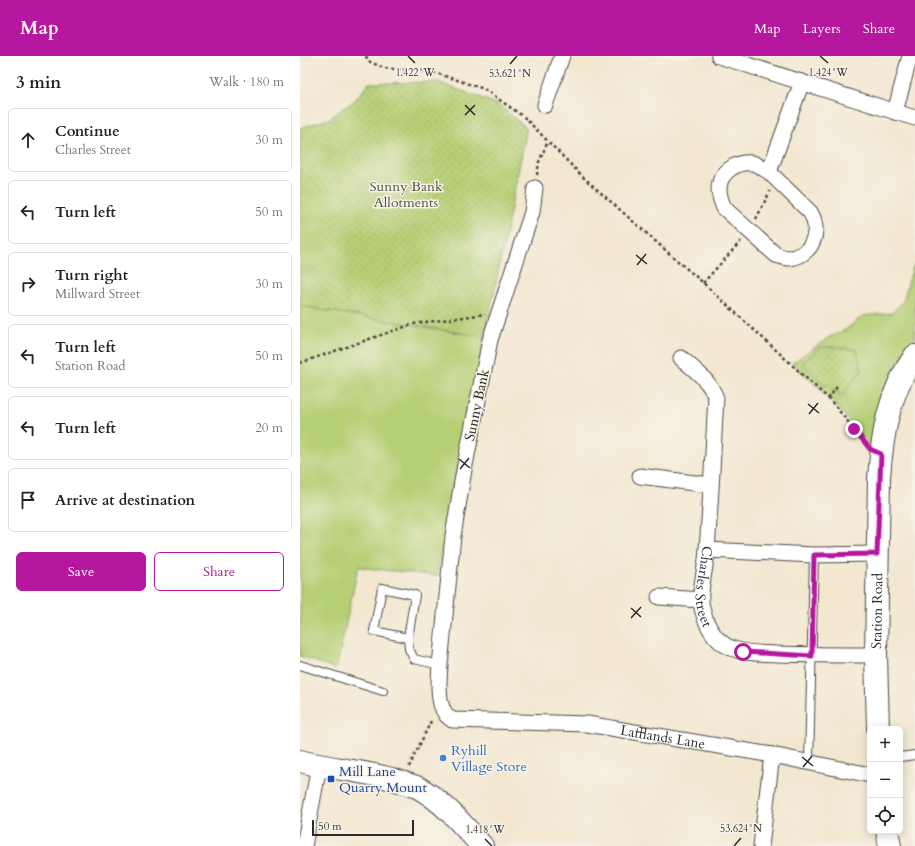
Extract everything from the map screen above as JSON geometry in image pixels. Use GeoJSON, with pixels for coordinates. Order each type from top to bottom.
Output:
{"type":"FeatureCollection","features":[{"type":"Feature","properties":{"kind":"street"},"geometry":{"type":"LineString","coordinates":[[545,105],[562,56]]}},
{"type":"Feature","properties":{"kind":"street"},"geometry":{"type":"LineString","coordinates":[[719,56],[915,118]]}},
{"type":"Feature","properties":{"kind":"street"},"geometry":{"type":"LineString","coordinates":[[895,112],[910,56]]}},
{"type":"Feature","properties":{"kind":"street"},"geometry":{"type":"LineString","coordinates":[[769,172],[802,82]]}},
{"type":"Feature","properties":{"kind":"street"},"geometry":{"type":"LineString","coordinates":[[753,163],[769,172],[810,212],[815,219],[816,229],[813,242],[805,251],[793,257],[786,258],[776,255],[724,208],[719,198],[721,179],[728,169],[741,164],[753,163]]}},
{"type":"Feature","properties":{"kind":"street","name":"Sunny Bank"},"geometry":{"type":"LineString","coordinates":[[452,720],[444,713],[441,704],[439,685],[453,536],[464,470],[490,340],[532,212],[535,188]]}},
{"type":"Feature","properties":{"kind":"street","name":"Station Road"},"geometry":{"type":"LineString","coordinates":[[878,726],[876,655],[877,554],[881,454],[887,417],[896,390],[908,365],[915,356]]}},
{"type":"Feature","properties":{"kind":"street","name":"Charles Street"},"geometry":{"type":"LineString","coordinates":[[681,358],[706,379],[712,387],[716,398],[707,550],[701,600],[704,618],[714,636],[731,648],[743,652],[812,656],[876,655]]}},
{"type":"Feature","properties":{"kind":"street"},"geometry":{"type":"LineString","coordinates":[[640,476],[710,485]]}},
{"type":"Feature","properties":{"kind":"street"},"geometry":{"type":"LineString","coordinates":[[707,550],[814,555],[877,554]]}},
{"type":"Feature","properties":{"kind":"street"},"geometry":{"type":"LineString","coordinates":[[659,597],[701,600]]}},
{"type":"Feature","properties":{"kind":"street","name":"Lafflands Lane"},"geometry":{"type":"LineString","coordinates":[[452,720],[587,724],[772,755],[867,774]]}},
{"type":"Feature","properties":{"kind":"street"},"geometry":{"type":"LineString","coordinates":[[761,846],[772,755]]}},
{"type":"Feature","properties":{"kind":"street"},"geometry":{"type":"LineString","coordinates":[[303,843],[310,764],[359,771],[392,778],[418,788],[445,808],[482,846]]}},
{"type":"Feature","properties":{"kind":"street"},"geometry":{"type":"LineString","coordinates":[[888,834],[890,846]]}},
{"type":"Feature","properties":{"kind":"lane"},"geometry":{"type":"LineString","coordinates":[[809,763],[814,555]]}},
{"type":"Feature","properties":{"kind":"lane"},"geometry":{"type":"LineString","coordinates":[[408,638],[374,631],[382,588],[416,595],[408,638],[408,649],[414,659],[440,665]]}},
{"type":"Feature","properties":{"kind":"lane"},"geometry":{"type":"LineString","coordinates":[[300,664],[383,691]]}},
{"type":"Feature","properties":{"kind":"lane"},"geometry":{"type":"LineString","coordinates":[[903,757],[915,755]]}},
{"type":"Feature","properties":{"kind":"path"},"geometry":{"type":"LineString","coordinates":[[366,56],[368,62],[384,68],[436,73],[484,89],[524,117],[583,177],[700,280],[828,399],[870,449],[881,454]]}},
{"type":"Feature","properties":{"kind":"path"},"geometry":{"type":"LineString","coordinates":[[535,188],[539,162],[548,141]]}},
{"type":"Feature","properties":{"kind":"path"},"geometry":{"type":"LineString","coordinates":[[300,363],[413,324],[500,312]]}},
{"type":"Feature","properties":{"kind":"path"},"geometry":{"type":"LineString","coordinates":[[828,399],[837,387]]}},
{"type":"Feature","properties":{"kind":"path"},"geometry":{"type":"LineString","coordinates":[[402,782],[435,713]]}},
{"type":"Feature","properties":{"kind":"green space","name":"Sunny Bank Allotments"},"geometry":{"type":"Polygon","coordinates":[[[438,82],[497,104],[527,128],[485,337],[300,306],[300,128],[329,119],[355,100],[369,83],[438,82]]]}},
{"type":"Feature","properties":{"kind":"green space"},"geometry":{"type":"Polygon","coordinates":[[[915,263],[915,353],[879,451],[871,447],[832,401],[792,363],[828,338],[845,330],[863,316],[892,313],[903,301],[915,263]]]}},
{"type":"Feature","properties":{"kind":"green space"},"geometry":{"type":"Polygon","coordinates":[[[300,306],[485,337],[437,576],[358,567],[336,669],[300,656],[300,306]]]}},
{"type":"Feature","properties":{"kind":"green space"},"geometry":{"type":"Polygon","coordinates":[[[821,347],[837,347],[857,350],[862,370],[842,396],[825,385],[802,363],[821,347]]]}},
{"type":"Feature","properties":{"kind":"place","name":"Ryhill Village Store"},"geometry":{"type":"Point","coordinates":[443,758]}},
{"type":"Feature","properties":{"kind":"place","name":"Mill Lane Quarry Mount"},"geometry":{"type":"Point","coordinates":[331,779]}},
{"type":"Feature","properties":{"kind":"route"},"geometry":{"type":"LineString","coordinates":[[743,652],[812,656],[814,555],[877,554],[881,454],[870,449],[854,429]]}}]}
